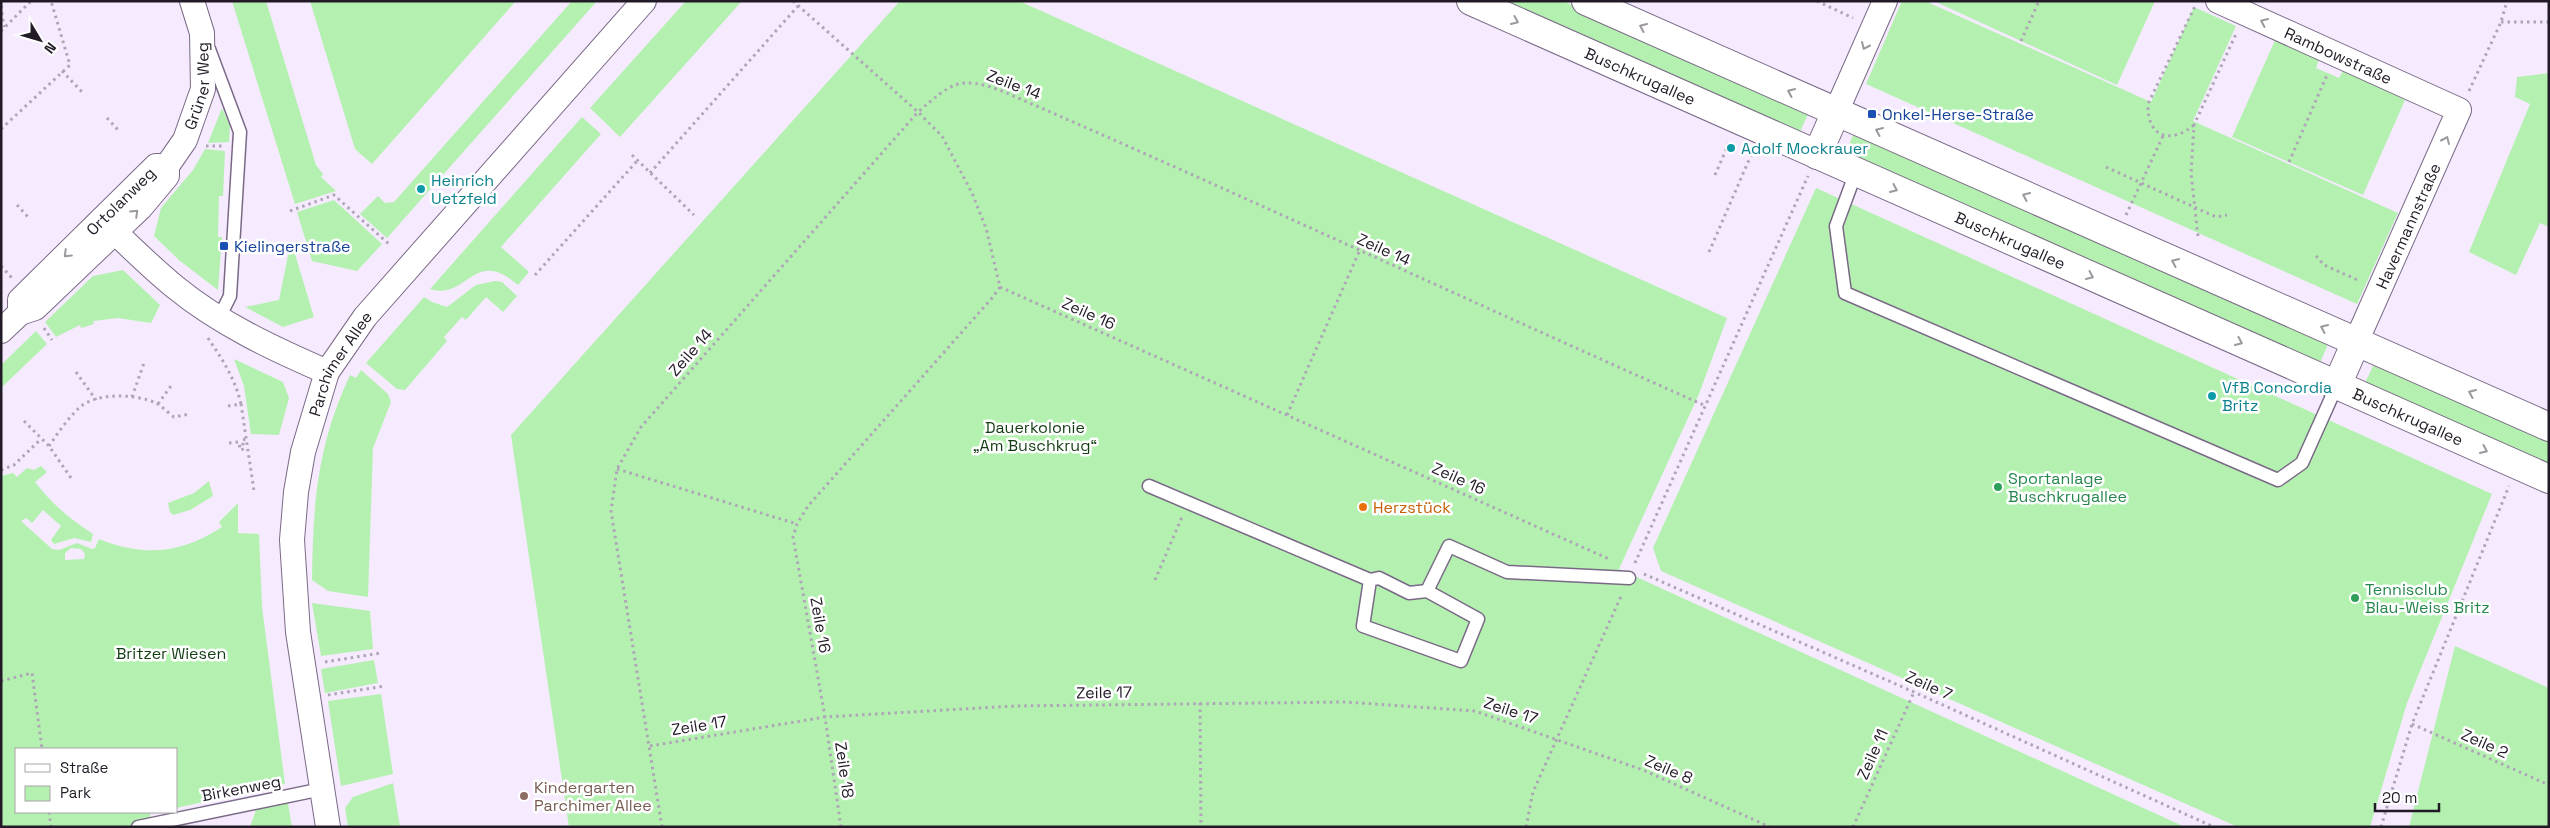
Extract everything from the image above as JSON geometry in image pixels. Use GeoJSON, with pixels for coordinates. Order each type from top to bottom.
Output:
{"type":"FeatureCollection","features":[{"type":"Feature","properties":{"kind":"main road","name":"Buschkrugallee"},"geometry":{"type":"LineString","coordinates":[[1471,1],[2549,479]]}},
{"type":"Feature","properties":{"kind":"main road"},"geometry":{"type":"LineString","coordinates":[[1586,1],[2549,427]]}},
{"type":"Feature","properties":{"kind":"main road"},"geometry":{"type":"LineString","coordinates":[[1817,155],[1836,112]]}},
{"type":"Feature","properties":{"kind":"main road"},"geometry":{"type":"LineString","coordinates":[[2337,385],[2356,342]]}},
{"type":"Feature","properties":{"kind":"street","name":"Grüner Weg"},"geometry":{"type":"LineString","coordinates":[[167,166],[185,140],[203,89],[202,33],[192,1]]}},
{"type":"Feature","properties":{"kind":"street","name":"Parchimer Allee"},"geometry":{"type":"LineString","coordinates":[[328,827],[303,666],[294,594],[292,540],[296,492],[303,452],[327,372],[365,317],[644,1]]}},
{"type":"Feature","properties":{"kind":"street"},"geometry":{"type":"LineString","coordinates":[[1836,112],[1885,1]]}},
{"type":"Feature","properties":{"kind":"street","name":"Rambowstraße"},"geometry":{"type":"LineString","coordinates":[[2218,1],[2460,110]]}},
{"type":"Feature","properties":{"kind":"street","name":"Havermannstraße"},"geometry":{"type":"LineString","coordinates":[[2356,342],[2460,110]]}},
{"type":"Feature","properties":{"kind":"street","name":"Ortolanweg"},"geometry":{"type":"LineString","coordinates":[[1,330],[30,317],[35,308],[109,225],[153,194],[167,176],[167,166]]}},
{"type":"Feature","properties":{"kind":"street"},"geometry":{"type":"LineString","coordinates":[[109,225],[212,326],[327,372]]}},
{"type":"Feature","properties":{"kind":"lane"},"geometry":{"type":"LineString","coordinates":[[202,33],[240,132],[230,296],[212,326]]}},
{"type":"Feature","properties":{"kind":"lane"},"geometry":{"type":"LineString","coordinates":[[1856,172],[1836,226],[1845,293],[2278,480],[2302,463],[2337,385]]}},
{"type":"Feature","properties":{"kind":"lane"},"geometry":{"type":"LineString","coordinates":[[1149,486],[1370,580],[1380,578],[1409,593],[1427,591],[1478,619],[1461,661],[1362,626],[1370,580]]}},
{"type":"Feature","properties":{"kind":"lane"},"geometry":{"type":"LineString","coordinates":[[1427,591],[1449,546],[1507,572],[1631,574]]}},
{"type":"Feature","properties":{"kind":"lane","name":"Birkenweg"},"geometry":{"type":"LineString","coordinates":[[138,827],[322,789]]}},
{"type":"Feature","properties":{"kind":"path"},"geometry":{"type":"LineString","coordinates":[[3,29],[32,1]]}},
{"type":"Feature","properties":{"kind":"path"},"geometry":{"type":"LineString","coordinates":[[1,128],[70,64],[52,1]]}},
{"type":"Feature","properties":{"kind":"path"},"geometry":{"type":"LineString","coordinates":[[793,1],[918,112],[942,136],[972,193],[986,228],[1000,287]]}},
{"type":"Feature","properties":{"kind":"path"},"geometry":{"type":"LineString","coordinates":[[1817,1],[1856,19],[1872,30]]}},
{"type":"Feature","properties":{"kind":"path"},"geometry":{"type":"LineString","coordinates":[[2021,41],[2039,1]]}},
{"type":"Feature","properties":{"kind":"path"},"geometry":{"type":"LineString","coordinates":[[2194,125],[2175,137],[2163,136],[2154,128],[2148,117],[2148,104],[2197,1]]}},
{"type":"Feature","properties":{"kind":"path"},"geometry":{"type":"LineString","coordinates":[[2477,74],[2501,22],[2507,1]]}},
{"type":"Feature","properties":{"kind":"path"},"geometry":{"type":"LineString","coordinates":[[1,6],[3,29]]}},
{"type":"Feature","properties":{"kind":"path"},"geometry":{"type":"LineString","coordinates":[[650,173],[798,6]]}},
{"type":"Feature","properties":{"kind":"path"},"geometry":{"type":"LineString","coordinates":[[2198,236],[2192,173],[2194,125],[2245,13]]}},
{"type":"Feature","properties":{"kind":"path"},"geometry":{"type":"LineString","coordinates":[[2501,22],[2549,22]]}},
{"type":"Feature","properties":{"kind":"path"},"geometry":{"type":"LineString","coordinates":[[2289,162],[2337,54]]}},
{"type":"Feature","properties":{"kind":"path"},"geometry":{"type":"LineString","coordinates":[[62,72],[84,94]]}},
{"type":"Feature","properties":{"kind":"path","name":"Zeile 14"},"geometry":{"type":"LineString","coordinates":[[662,827],[611,511],[617,469],[641,427],[918,112],[940,93],[964,81],[981,83],[1182,169],[1359,252],[1706,406]]}},
{"type":"Feature","properties":{"kind":"path"},"geometry":{"type":"LineString","coordinates":[[107,118],[119,130]]}},
{"type":"Feature","properties":{"kind":"path"},"geometry":{"type":"LineString","coordinates":[[2116,236],[2163,136]]}},
{"type":"Feature","properties":{"kind":"path"},"geometry":{"type":"LineString","coordinates":[[1715,175],[1729,143]]}},
{"type":"Feature","properties":{"kind":"path"},"geometry":{"type":"LineString","coordinates":[[1709,252],[1752,154]]}},
{"type":"Feature","properties":{"kind":"path"},"geometry":{"type":"LineString","coordinates":[[632,155],[694,215]]}},
{"type":"Feature","properties":{"kind":"path"},"geometry":{"type":"LineString","coordinates":[[1526,827],[1533,792],[1817,155]]}},
{"type":"Feature","properties":{"kind":"path"},"geometry":{"type":"LineString","coordinates":[[535,275],[638,161]]}},
{"type":"Feature","properties":{"kind":"path"},"geometry":{"type":"LineString","coordinates":[[2106,167],[2216,216],[2227,215]]}},
{"type":"Feature","properties":{"kind":"path"},"geometry":{"type":"LineString","coordinates":[[290,211],[334,195],[390,245]]}},
{"type":"Feature","properties":{"kind":"path"},"geometry":{"type":"LineString","coordinates":[[17,205],[29,218]]}},
{"type":"Feature","properties":{"kind":"path"},"geometry":{"type":"LineString","coordinates":[[1287,415],[1359,252]]}},
{"type":"Feature","properties":{"kind":"path"},"geometry":{"type":"LineString","coordinates":[[2316,256],[2324,265],[2379,290]]}},
{"type":"Feature","properties":{"kind":"path"},"geometry":{"type":"LineString","coordinates":[[1,266],[16,282]]}},
{"type":"Feature","properties":{"kind":"path","name":"Zeile 16"},"geometry":{"type":"LineString","coordinates":[[825,717],[793,538],[797,524],[808,506],[1000,287],[1287,415],[1631,574]]}},
{"type":"Feature","properties":{"kind":"path"},"geometry":{"type":"LineString","coordinates":[[30,317],[52,340]]}},
{"type":"Feature","properties":{"kind":"path"},"geometry":{"type":"LineString","coordinates":[[212,326],[241,404],[254,491]]}},
{"type":"Feature","properties":{"kind":"path"},"geometry":{"type":"LineString","coordinates":[[132,397],[144,362]]}},
{"type":"Feature","properties":{"kind":"path"},"geometry":{"type":"LineString","coordinates":[[76,372],[96,400]]}},
{"type":"Feature","properties":{"kind":"path"},"geometry":{"type":"LineString","coordinates":[[158,404],[174,383]]}},
{"type":"Feature","properties":{"kind":"path"},"geometry":{"type":"LineString","coordinates":[[48,446],[82,405],[96,400],[132,397],[158,404],[174,418],[189,414]]}},
{"type":"Feature","properties":{"kind":"path"},"geometry":{"type":"LineString","coordinates":[[228,406],[241,404]]}},
{"type":"Feature","properties":{"kind":"path"},"geometry":{"type":"LineString","coordinates":[[24,422],[48,446],[71,478]]}},
{"type":"Feature","properties":{"kind":"path"},"geometry":{"type":"LineString","coordinates":[[1,470],[14,465],[41,439]]}},
{"type":"Feature","properties":{"kind":"path"},"geometry":{"type":"LineString","coordinates":[[229,443],[239,442],[240,450],[244,449],[242,440],[247,439]]}},
{"type":"Feature","properties":{"kind":"path"},"geometry":{"type":"LineString","coordinates":[[2381,827],[2412,724],[2519,466]]}},
{"type":"Feature","properties":{"kind":"path"},"geometry":{"type":"LineString","coordinates":[[617,469],[797,524]]}},
{"type":"Feature","properties":{"kind":"path"},"geometry":{"type":"LineString","coordinates":[[1155,580],[1188,503]]}},
{"type":"Feature","properties":{"kind":"path","name":"Zeile 7"},"geometry":{"type":"LineString","coordinates":[[1631,574],[1914,692],[2214,827]]}},
{"type":"Feature","properties":{"kind":"path"},"geometry":{"type":"LineString","coordinates":[[303,666],[381,653]]}},
{"type":"Feature","properties":{"kind":"path"},"geometry":{"type":"LineString","coordinates":[[1,681],[32,673],[42,748]]}},
{"type":"Feature","properties":{"kind":"path"},"geometry":{"type":"LineString","coordinates":[[308,698],[385,686]]}},
{"type":"Feature","properties":{"kind":"path","name":"Zeile 11"},"geometry":{"type":"LineString","coordinates":[[1853,827],[1914,692]]}},
{"type":"Feature","properties":{"kind":"path","name":"Zeile 17"},"geometry":{"type":"LineString","coordinates":[[650,746],[825,717],[1014,706],[1200,703],[1346,702],[1475,711],[1557,738]]}},
{"type":"Feature","properties":{"kind":"path"},"geometry":{"type":"LineString","coordinates":[[1200,703],[1201,827]]}},
{"type":"Feature","properties":{"kind":"path","name":"Zeile 18"},"geometry":{"type":"LineString","coordinates":[[825,717],[841,827]]}},
{"type":"Feature","properties":{"kind":"path","name":"Zeile 2"},"geometry":{"type":"LineString","coordinates":[[2412,724],[2549,785]]}},
{"type":"Feature","properties":{"kind":"path","name":"Zeile 8"},"geometry":{"type":"LineString","coordinates":[[1557,738],[1643,770],[1770,827]]}},
{"type":"Feature","properties":{"kind":"path"},"geometry":{"type":"LineString","coordinates":[[49,813],[51,827]]}},
{"type":"Feature","properties":{"kind":"green space"},"geometry":{"type":"Polygon","coordinates":[[[232,1],[266,1],[316,165],[323,174],[321,177],[336,191],[295,204],[232,1]]]}},
{"type":"Feature","properties":{"kind":"green space"},"geometry":{"type":"Polygon","coordinates":[[[310,1],[516,1],[372,164],[355,149],[310,1]]]}},
{"type":"Feature","properties":{"kind":"green space"},"geometry":{"type":"Polygon","coordinates":[[[572,1],[597,1],[387,238],[360,214],[378,196],[385,203],[394,202],[572,1]]]}},
{"type":"Feature","properties":{"kind":"green space"},"geometry":{"type":"Polygon","coordinates":[[[686,1],[742,1],[620,137],[590,108],[686,1]]]}},
{"type":"Feature","properties":{"kind":"green space","name":"Dauerkolonie „Am Buschkrug“"},"geometry":{"type":"Polygon","coordinates":[[[900,1],[1019,1],[1727,318],[1699,394],[1619,569],[2185,827],[569,827],[511,435],[900,1]]]}},
{"type":"Feature","properties":{"kind":"green space"},"geometry":{"type":"Polygon","coordinates":[[[1504,1],[1563,1],[1809,112],[1799,134],[1504,1]]]}},
{"type":"Feature","properties":{"kind":"green space"},"geometry":{"type":"Polygon","coordinates":[[[1902,1],[1925,1],[2151,102],[2194,7],[2236,26],[2193,121],[2398,213],[2357,304],[1866,84],[1902,1]]]}},
{"type":"Feature","properties":{"kind":"green space"},"geometry":{"type":"Polygon","coordinates":[[[1938,1],[2155,1],[2117,85],[1938,3],[1938,1]]]}},
{"type":"Feature","properties":{"kind":"green space"},"geometry":{"type":"Polygon","coordinates":[[[2276,38],[2320,57],[2316,68],[2339,78],[2344,69],[2405,100],[2363,195],[2232,137],[2276,38]]]}},
{"type":"Feature","properties":{"kind":"green space"},"geometry":{"type":"Polygon","coordinates":[[[2549,73],[2549,227],[2540,223],[2516,275],[2469,252],[2530,104],[2515,97],[2517,77],[2549,73]]]}},
{"type":"Feature","properties":{"kind":"green space"},"geometry":{"type":"Polygon","coordinates":[[[222,108],[230,125],[229,142],[208,143],[222,108]]]}},
{"type":"Feature","properties":{"kind":"green space"},"geometry":{"type":"Polygon","coordinates":[[[582,117],[601,134],[501,247],[529,272],[518,285],[503,274],[491,271],[480,272],[463,283],[443,291],[430,289],[582,117]]]}},
{"type":"Feature","properties":{"kind":"green space"},"geometry":{"type":"Polygon","coordinates":[[[1855,131],[2328,344],[2318,368],[1845,154],[1855,131]]]}},
{"type":"Feature","properties":{"kind":"green space"},"geometry":{"type":"Polygon","coordinates":[[[205,149],[225,151],[223,196],[219,196],[218,237],[222,237],[218,290],[180,261],[154,236],[161,208],[193,170],[205,149]]]}},
{"type":"Feature","properties":{"kind":"green space","name":"Sportanlage Buschkrugallee"},"geometry":{"type":"Polygon","coordinates":[[[1816,188],[2492,494],[2407,703],[2370,827],[2238,827],[1661,571],[1653,548],[1816,188]]]}},
{"type":"Feature","properties":{"kind":"green space"},"geometry":{"type":"Polygon","coordinates":[[[334,200],[382,244],[357,271],[312,261],[297,212],[334,200]]]}},
{"type":"Feature","properties":{"kind":"green space"},"geometry":{"type":"Polygon","coordinates":[[[291,241],[314,317],[283,327],[245,307],[279,300],[291,241]]]}},
{"type":"Feature","properties":{"kind":"green space"},"geometry":{"type":"Polygon","coordinates":[[[123,270],[160,305],[151,323],[118,318],[93,321],[94,324],[81,328],[80,325],[56,337],[45,322],[93,276],[123,270]]]}},
{"type":"Feature","properties":{"kind":"green space"},"geometry":{"type":"Polygon","coordinates":[[[495,281],[502,282],[517,296],[503,312],[486,297],[466,320],[462,317],[444,337],[447,341],[405,390],[397,389],[366,363],[424,297],[447,307],[476,285],[495,281]]]}},
{"type":"Feature","properties":{"kind":"green space"},"geometry":{"type":"Polygon","coordinates":[[[36,331],[47,344],[1,388],[1,365],[36,331]]]}},
{"type":"Feature","properties":{"kind":"green space"},"geometry":{"type":"Polygon","coordinates":[[[234,359],[283,382],[289,398],[279,435],[251,434],[244,386],[234,359]]]}},
{"type":"Feature","properties":{"kind":"green space"},"geometry":{"type":"Polygon","coordinates":[[[2374,364],[2549,442],[2549,470],[2363,387],[2374,364]]]}},
{"type":"Feature","properties":{"kind":"green space"},"geometry":{"type":"Polygon","coordinates":[[[361,370],[388,394],[391,402],[373,448],[368,597],[328,591],[312,580],[316,500],[324,451],[330,426],[350,375],[356,378],[361,370]]]}},
{"type":"Feature","properties":{"kind":"green space","name":"Britzer Wiesen"},"geometry":{"type":"Polygon","coordinates":[[[41,466],[47,472],[35,482],[69,517],[93,534],[91,542],[74,538],[54,544],[51,540],[61,526],[43,510],[32,523],[26,518],[21,521],[52,549],[59,550],[77,543],[92,549],[95,548],[99,539],[131,549],[162,550],[177,547],[192,543],[222,527],[219,522],[238,503],[238,533],[259,534],[262,607],[285,784],[178,808],[178,748],[15,748],[15,813],[155,813],[150,814],[152,827],[1,827],[1,476],[13,473],[17,477],[27,468],[34,470],[41,466]],[[71,548],[65,553],[65,560],[84,559],[85,554],[81,549],[71,548]]]}},
{"type":"Feature","properties":{"kind":"green space"},"geometry":{"type":"Polygon","coordinates":[[[209,481],[213,496],[190,510],[173,515],[170,512],[168,503],[194,493],[209,481]]]}},
{"type":"Feature","properties":{"kind":"green space"},"geometry":{"type":"Polygon","coordinates":[[[312,603],[370,611],[373,649],[321,656],[312,603]]]}},
{"type":"Feature","properties":{"kind":"green space"},"geometry":{"type":"Polygon","coordinates":[[[2455,646],[2549,688],[2549,827],[2409,827],[2455,646]]]}},
{"type":"Feature","properties":{"kind":"green space"},"geometry":{"type":"Polygon","coordinates":[[[374,660],[378,683],[325,693],[321,669],[374,660]]]}},
{"type":"Feature","properties":{"kind":"green space"},"geometry":{"type":"Polygon","coordinates":[[[381,694],[393,774],[341,786],[328,701],[381,694]]]}},
{"type":"Feature","properties":{"kind":"green space"},"geometry":{"type":"Polygon","coordinates":[[[393,783],[400,827],[348,827],[345,808],[353,797],[393,783]]]}},
{"type":"Feature","properties":{"kind":"green space"},"geometry":{"type":"Polygon","coordinates":[[[288,803],[292,827],[250,827],[256,810],[288,803]]]}},
{"type":"Feature","properties":{"kind":"place","name":"Onkel-Herse-Straße"},"geometry":{"type":"Point","coordinates":[1872,114]}},
{"type":"Feature","properties":{"kind":"place","name":"Adolf Mockrauer"},"geometry":{"type":"Point","coordinates":[1731,148]}},
{"type":"Feature","properties":{"kind":"place","name":"Heinrich Uetzfeld"},"geometry":{"type":"Point","coordinates":[421,189]}},
{"type":"Feature","properties":{"kind":"place","name":"Kielingerstraße"},"geometry":{"type":"Point","coordinates":[224,246]}},
{"type":"Feature","properties":{"kind":"place","name":"VfB Concordia Britz"},"geometry":{"type":"Point","coordinates":[2212,396]}},
{"type":"Feature","properties":{"kind":"place","name":"Sportanlage Buschkrugallee"},"geometry":{"type":"Point","coordinates":[1998,487]}},
{"type":"Feature","properties":{"kind":"place","name":"Herzstück"},"geometry":{"type":"Point","coordinates":[1363,507]}},
{"type":"Feature","properties":{"kind":"place","name":"Tennisclub Blau-Weiss Britz"},"geometry":{"type":"Point","coordinates":[2355,598]}},
{"type":"Feature","properties":{"kind":"place","name":"Kindergarten Parchimer Allee"},"geometry":{"type":"Point","coordinates":[524,796]}}]}
